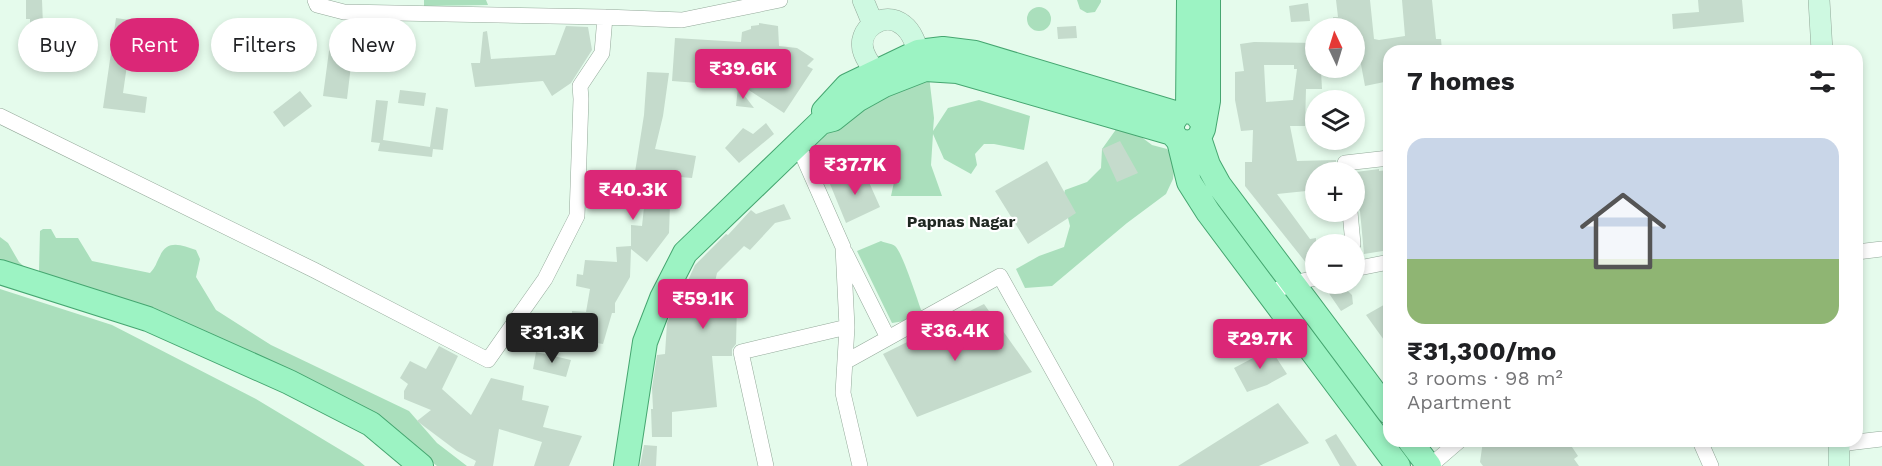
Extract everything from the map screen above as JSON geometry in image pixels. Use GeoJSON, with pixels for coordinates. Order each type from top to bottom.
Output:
{"type":"FeatureCollection","features":[{"type":"Feature","properties":{"kind":"main road"},"geometry":{"type":"LineString","coordinates":[[1189,0],[1186,127],[1190,182],[1208,212],[1383,446]]}},
{"type":"Feature","properties":{"kind":"main road"},"geometry":{"type":"LineString","coordinates":[[1186,127],[1208,101],[1208,0]]}},
{"type":"Feature","properties":{"kind":"main road"},"geometry":{"type":"LineString","coordinates":[[626,466],[645,342],[662,298],[685,253],[821,122],[825,108],[847,86],[880,78],[921,61],[1186,127],[1219,185],[1304,281],[1383,403]]}},
{"type":"Feature","properties":{"kind":"main road"},"geometry":{"type":"LineString","coordinates":[[0,272],[148,319],[281,378],[371,424],[421,466]]}},
{"type":"Feature","properties":{"kind":"main road"},"geometry":{"type":"LineString","coordinates":[[1384,447],[1398,466]]}},
{"type":"Feature","properties":{"kind":"main road"},"geometry":{"type":"LineString","coordinates":[[1415,447],[1430,466]]}},
{"type":"Feature","properties":{"kind":"street"},"geometry":{"type":"LineString","coordinates":[[315,0],[317,5],[344,12],[682,20],[745,4],[780,0]]}},
{"type":"Feature","properties":{"kind":"street"},"geometry":{"type":"LineString","coordinates":[[864,0],[873,24]]}},
{"type":"Feature","properties":{"kind":"street"},"geometry":{"type":"LineString","coordinates":[[1819,0],[1822,45]]}},
{"type":"Feature","properties":{"kind":"street"},"geometry":{"type":"LineString","coordinates":[[0,116],[314,270],[488,360],[545,279],[577,216],[580,86],[602,53],[605,17]]}},
{"type":"Feature","properties":{"kind":"street"},"geometry":{"type":"LineString","coordinates":[[880,78],[864,53],[862,45],[863,37],[873,24],[889,19],[903,25],[913,39],[921,61]]}},
{"type":"Feature","properties":{"kind":"street"},"geometry":{"type":"LineString","coordinates":[[798,145],[843,247],[888,338]]}},
{"type":"Feature","properties":{"kind":"street"},"geometry":{"type":"LineString","coordinates":[[1354,162],[1383,159]]}},
{"type":"Feature","properties":{"kind":"street"},"geometry":{"type":"LineString","coordinates":[[843,247],[847,327],[843,393],[860,466]]}},
{"type":"Feature","properties":{"kind":"street"},"geometry":{"type":"LineString","coordinates":[[1863,251],[1882,249]]}},
{"type":"Feature","properties":{"kind":"street"},"geometry":{"type":"LineString","coordinates":[[1365,267],[1383,263]]}},
{"type":"Feature","properties":{"kind":"street"},"geometry":{"type":"LineString","coordinates":[[845,362],[1000,276],[1106,466]]}},
{"type":"Feature","properties":{"kind":"street"},"geometry":{"type":"LineString","coordinates":[[1270,293],[1304,281]]}},
{"type":"Feature","properties":{"kind":"street"},"geometry":{"type":"LineString","coordinates":[[766,466],[741,352],[847,327]]}},
{"type":"Feature","properties":{"kind":"street"},"geometry":{"type":"LineString","coordinates":[[1863,441],[1882,439]]}},
{"type":"Feature","properties":{"kind":"street"},"geometry":{"type":"LineString","coordinates":[[1430,466],[1452,447]]}},
{"type":"Feature","properties":{"kind":"street"},"geometry":{"type":"LineString","coordinates":[[1703,447],[1711,466]]}},
{"type":"Feature","properties":{"kind":"street"},"geometry":{"type":"LineString","coordinates":[[1839,447],[1839,466]]}},
{"type":"Feature","properties":{"kind":"green space"},"geometry":{"type":"Polygon","coordinates":[[[424,0],[486,0],[488,5],[424,6],[424,0]]]}},
{"type":"Feature","properties":{"kind":"green space"},"geometry":{"type":"Polygon","coordinates":[[[1077,0],[1101,0],[1101,2],[1095,12],[1087,13],[1080,9],[1077,0]]]}},
{"type":"Feature","properties":{"kind":"green space"},"geometry":{"type":"Polygon","coordinates":[[[1039,7],[1044,8],[1050,14],[1050,24],[1044,30],[1039,31],[1034,30],[1028,24],[1027,19],[1028,14],[1034,8],[1039,7]]]}},
{"type":"Feature","properties":{"kind":"green space"},"geometry":{"type":"Polygon","coordinates":[[[929,76],[934,118],[933,131],[948,108],[979,100],[1030,116],[1024,150],[984,144],[975,154],[977,165],[971,174],[944,159],[933,134],[931,165],[942,196],[891,196],[896,173],[891,164],[872,169],[858,166],[820,176],[809,157],[818,129],[929,76]]]}},
{"type":"Feature","properties":{"kind":"green space"},"geometry":{"type":"Polygon","coordinates":[[[1117,128],[1136,133],[1152,145],[1167,149],[1175,162],[1173,179],[1166,194],[1127,223],[1052,286],[1025,288],[1016,269],[1039,256],[1064,247],[1070,226],[1063,198],[1065,190],[1087,182],[1101,168],[1102,149],[1117,128]]]}},
{"type":"Feature","properties":{"kind":"green space"},"geometry":{"type":"Polygon","coordinates":[[[51,229],[56,238],[78,238],[92,261],[150,273],[163,251],[171,245],[196,250],[200,259],[196,277],[216,310],[271,345],[409,411],[437,443],[467,466],[437,466],[396,433],[126,304],[39,271],[40,231],[51,229]]]}},
{"type":"Feature","properties":{"kind":"green space"},"geometry":{"type":"Polygon","coordinates":[[[0,237],[8,243],[19,262],[37,278],[0,263],[0,237]]]}},
{"type":"Feature","properties":{"kind":"green space"},"geometry":{"type":"Polygon","coordinates":[[[881,241],[895,246],[898,251],[924,318],[892,323],[857,251],[881,241]]]}},
{"type":"Feature","properties":{"kind":"green space"},"geometry":{"type":"Polygon","coordinates":[[[0,289],[112,325],[256,399],[365,466],[0,466],[0,289]]]}},
{"type":"Feature","properties":{"kind":"building"},"geometry":{"type":"Polygon","coordinates":[[[26,0],[42,0],[43,18],[26,18],[26,0]]]}},
{"type":"Feature","properties":{"kind":"building"},"geometry":{"type":"Polygon","coordinates":[[[1336,0],[1370,0],[1374,39],[1405,36],[1402,0],[1432,0],[1436,39],[1441,39],[1442,45],[1383,45],[1383,82],[1365,86],[1365,18],[1333,17],[1338,17],[1336,0]]]}},
{"type":"Feature","properties":{"kind":"building"},"geometry":{"type":"Polygon","coordinates":[[[1698,0],[1742,0],[1744,22],[1673,29],[1672,14],[1699,12],[1698,0]]]}},
{"type":"Feature","properties":{"kind":"building"},"geometry":{"type":"Polygon","coordinates":[[[1308,3],[1310,18],[1305,18],[1305,21],[1291,22],[1289,6],[1308,3]]]}},
{"type":"Feature","properties":{"kind":"building"},"geometry":{"type":"Polygon","coordinates":[[[759,23],[778,26],[779,46],[797,48],[814,59],[807,66],[813,69],[784,113],[732,79],[737,86],[672,81],[675,38],[741,42],[742,32],[759,23]]]}},
{"type":"Feature","properties":{"kind":"building"},"geometry":{"type":"Polygon","coordinates":[[[566,26],[588,27],[592,50],[571,83],[552,96],[543,81],[475,87],[471,63],[480,63],[483,32],[487,31],[491,59],[555,55],[566,26]]]}},
{"type":"Feature","properties":{"kind":"building"},"geometry":{"type":"Polygon","coordinates":[[[1076,26],[1077,38],[1058,39],[1057,27],[1076,26]]]}},
{"type":"Feature","properties":{"kind":"building"},"geometry":{"type":"Polygon","coordinates":[[[1305,43],[1305,78],[1321,78],[1322,89],[1305,90],[1305,126],[1290,126],[1297,161],[1336,160],[1336,162],[1305,162],[1305,191],[1277,194],[1306,234],[1305,261],[1245,186],[1245,162],[1252,162],[1253,130],[1241,131],[1235,100],[1235,72],[1244,71],[1240,44],[1305,43]],[[1264,65],[1266,102],[1293,100],[1297,69],[1294,69],[1294,65],[1264,65]]]}},
{"type":"Feature","properties":{"kind":"building"},"geometry":{"type":"Polygon","coordinates":[[[329,51],[329,72],[350,72],[347,99],[323,96],[329,51]]]}},
{"type":"Feature","properties":{"kind":"building"},"geometry":{"type":"Polygon","coordinates":[[[110,60],[110,72],[126,72],[123,93],[147,97],[145,113],[103,108],[110,60]]]}},
{"type":"Feature","properties":{"kind":"building"},"geometry":{"type":"Polygon","coordinates":[[[647,72],[669,73],[663,116],[655,149],[696,156],[692,178],[656,175],[654,203],[670,204],[669,233],[647,262],[631,249],[630,277],[615,303],[615,313],[612,313],[603,344],[573,339],[572,311],[586,312],[590,289],[576,286],[577,274],[583,275],[585,260],[617,262],[616,247],[631,246],[631,225],[642,226],[645,198],[639,197],[643,173],[635,172],[644,115],[647,72]]]}},
{"type":"Feature","properties":{"kind":"building"},"geometry":{"type":"Polygon","coordinates":[[[738,87],[754,108],[736,106],[738,87]]]}},
{"type":"Feature","properties":{"kind":"building"},"geometry":{"type":"Polygon","coordinates":[[[400,90],[426,93],[424,106],[398,103],[400,90]]]}},
{"type":"Feature","properties":{"kind":"building"},"geometry":{"type":"Polygon","coordinates":[[[300,91],[312,106],[284,127],[273,112],[300,91]]]}},
{"type":"Feature","properties":{"kind":"building"},"geometry":{"type":"Polygon","coordinates":[[[376,100],[388,101],[383,140],[430,147],[436,107],[448,109],[443,150],[433,149],[432,157],[378,151],[380,143],[371,142],[376,100]]]}},
{"type":"Feature","properties":{"kind":"building"},"geometry":{"type":"Polygon","coordinates":[[[766,123],[774,134],[739,163],[725,148],[743,128],[753,134],[766,123]]]}},
{"type":"Feature","properties":{"kind":"building"},"geometry":{"type":"Polygon","coordinates":[[[1120,141],[1138,173],[1117,182],[1102,149],[1120,141]]]}},
{"type":"Feature","properties":{"kind":"building"},"geometry":{"type":"Polygon","coordinates":[[[1047,161],[1076,213],[1028,244],[995,191],[1047,161]]]}},
{"type":"Feature","properties":{"kind":"building"},"geometry":{"type":"Polygon","coordinates":[[[1379,169],[1379,171],[1383,171],[1383,251],[1365,254],[1365,234],[1362,234],[1361,222],[1365,222],[1365,171],[1379,169]]]}},
{"type":"Feature","properties":{"kind":"building"},"geometry":{"type":"Polygon","coordinates":[[[864,171],[880,207],[846,223],[830,184],[864,171]]]}},
{"type":"Feature","properties":{"kind":"building"},"geometry":{"type":"Polygon","coordinates":[[[784,204],[791,219],[775,223],[750,250],[744,246],[717,273],[711,299],[737,304],[736,344],[732,349],[732,356],[712,356],[717,407],[672,412],[672,437],[652,437],[652,388],[657,355],[665,354],[667,323],[671,314],[697,312],[697,291],[685,287],[695,265],[751,210],[756,214],[784,204]]]}},
{"type":"Feature","properties":{"kind":"building"},"geometry":{"type":"Polygon","coordinates":[[[1329,294],[1352,295],[1353,304],[1341,311],[1329,294]]]}},
{"type":"Feature","properties":{"kind":"building"},"geometry":{"type":"Polygon","coordinates":[[[984,304],[1032,372],[917,417],[883,354],[984,304]]]}},
{"type":"Feature","properties":{"kind":"building"},"geometry":{"type":"Polygon","coordinates":[[[1383,305],[1383,339],[1366,315],[1383,305]]]}},
{"type":"Feature","properties":{"kind":"building"},"geometry":{"type":"Polygon","coordinates":[[[1268,345],[1287,374],[1267,385],[1247,392],[1234,368],[1253,358],[1250,353],[1268,345]]]}},
{"type":"Feature","properties":{"kind":"building"},"geometry":{"type":"Polygon","coordinates":[[[439,346],[458,356],[442,389],[471,415],[491,378],[524,386],[522,400],[549,406],[543,427],[582,436],[569,466],[534,466],[542,442],[499,429],[493,466],[474,466],[476,461],[457,451],[417,421],[431,410],[404,399],[404,391],[408,384],[400,378],[410,361],[426,369],[439,346]]]}},
{"type":"Feature","properties":{"kind":"building"},"geometry":{"type":"Polygon","coordinates":[[[536,352],[571,360],[566,377],[533,369],[536,352]]]}},
{"type":"Feature","properties":{"kind":"building"},"geometry":{"type":"Polygon","coordinates":[[[1278,403],[1309,443],[1259,466],[1178,466],[1278,403]]]}},
{"type":"Feature","properties":{"kind":"building"},"geometry":{"type":"Polygon","coordinates":[[[1336,434],[1357,466],[1340,466],[1325,440],[1336,434]]]}},
{"type":"Feature","properties":{"kind":"building"},"geometry":{"type":"Polygon","coordinates":[[[644,445],[657,446],[656,466],[640,466],[644,445]]]}},
{"type":"Feature","properties":{"kind":"building"},"geometry":{"type":"Polygon","coordinates":[[[1482,447],[1572,447],[1578,456],[1574,459],[1579,466],[1483,466],[1480,462],[1482,447]]]}},
{"type":"Feature","properties":{"kind":"district","name":"Papnas Nagar"},"geometry":{"type":"Point","coordinates":[961,221]}}]}
